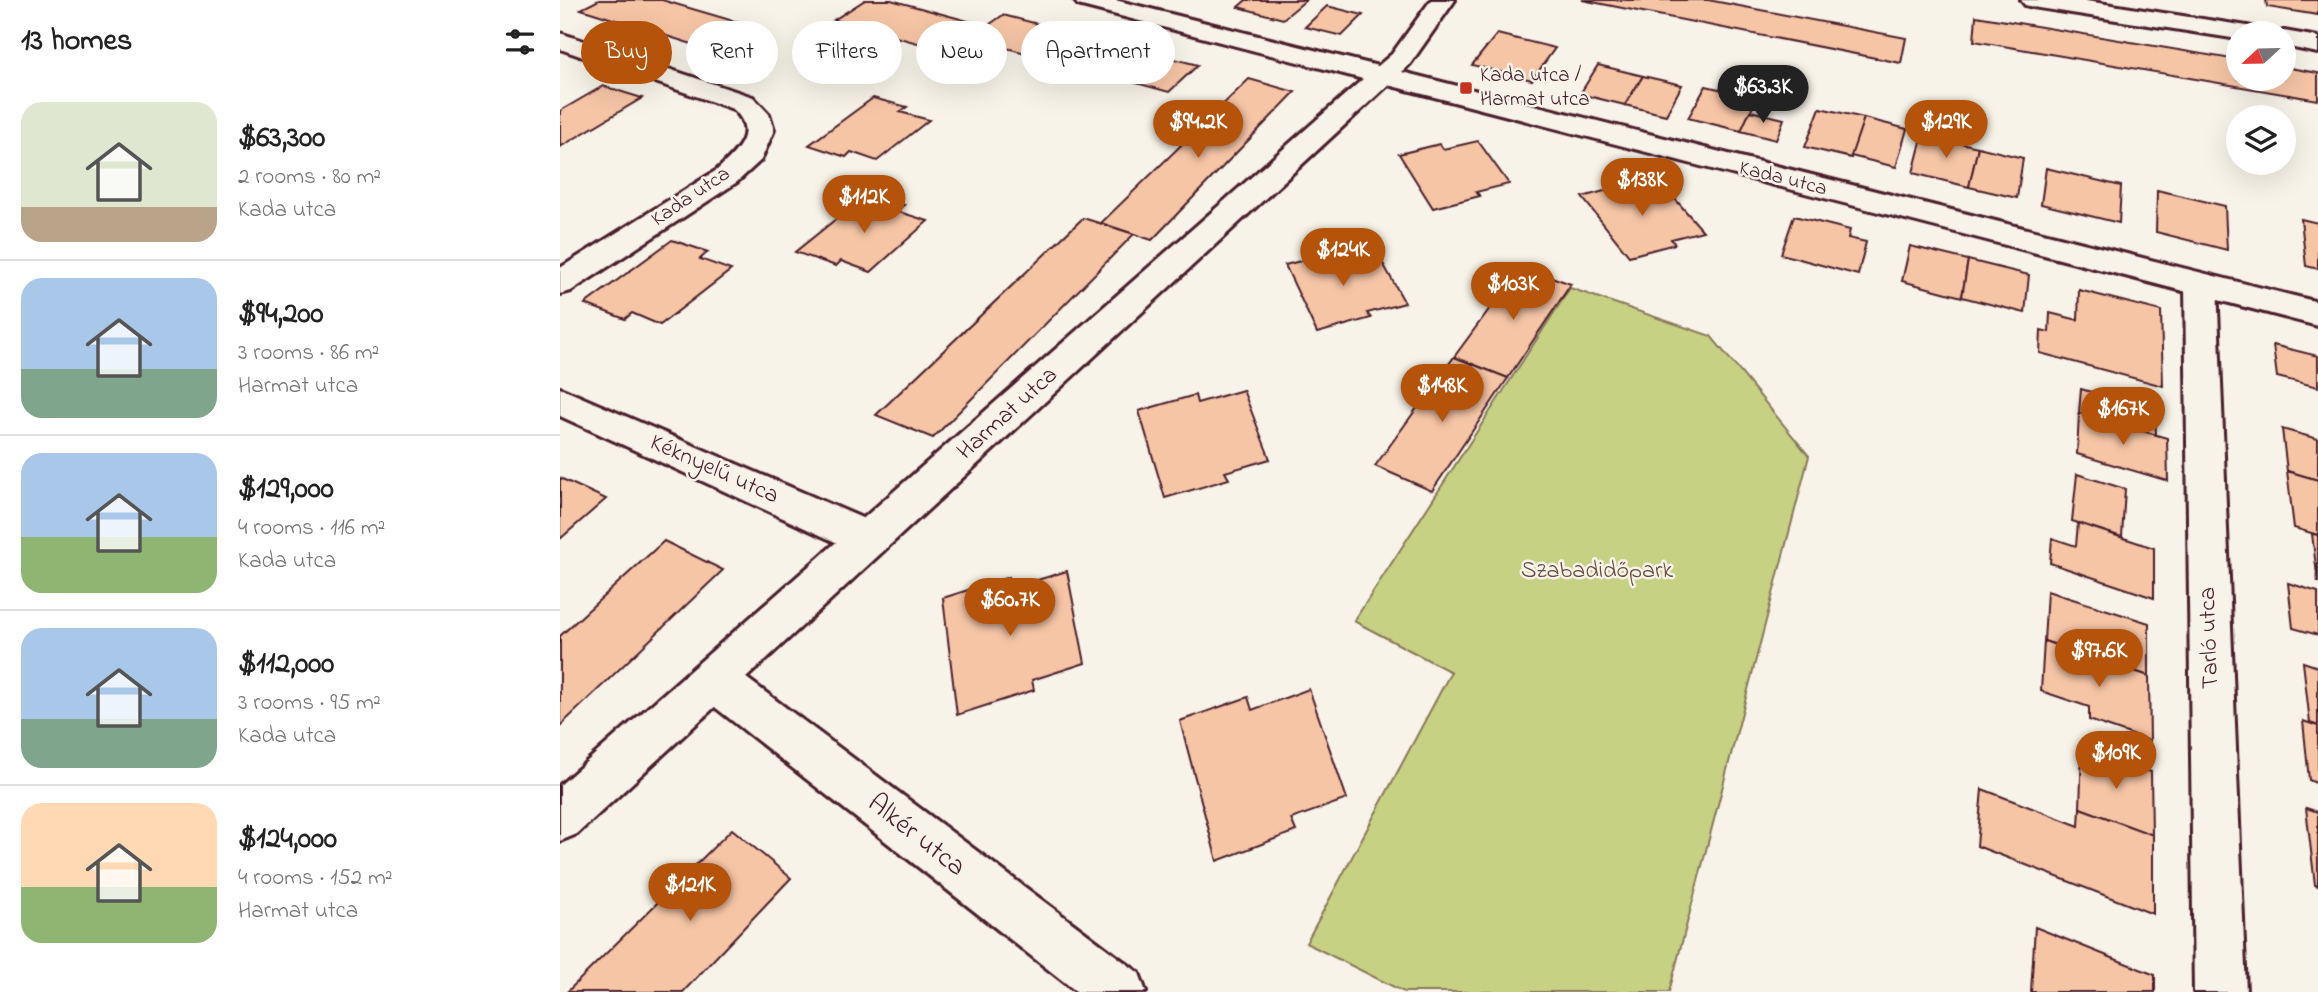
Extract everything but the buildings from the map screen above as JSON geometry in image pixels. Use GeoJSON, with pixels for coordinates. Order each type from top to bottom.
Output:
{"type":"FeatureCollection","features":[{"type":"Feature","properties":{"kind":"street","name":"Kada utca"},"geometry":{"type":"LineString","coordinates":[[1086,0],[1351,65],[1382,76],[2318,314]]}},
{"type":"Feature","properties":{"kind":"street","name":"Harmat utca"},"geometry":{"type":"LineString","coordinates":[[560,817],[1401,59],[1443,0]]}},
{"type":"Feature","properties":{"kind":"street"},"geometry":{"type":"LineString","coordinates":[[2033,0],[2226,24]]}},
{"type":"Feature","properties":{"kind":"street","name":"Kada utca"},"geometry":{"type":"LineString","coordinates":[[560,41],[743,103],[755,114],[760,130],[751,154],[727,176],[560,283]]}},
{"type":"Feature","properties":{"kind":"street"},"geometry":{"type":"LineString","coordinates":[[2296,41],[2318,45]]}},
{"type":"Feature","properties":{"kind":"street","name":"Tarló utca"},"geometry":{"type":"LineString","coordinates":[[2201,285],[2220,992]]}},
{"type":"Feature","properties":{"kind":"street","name":"Kéknyelű utca"},"geometry":{"type":"LineString","coordinates":[[560,401],[869,539]]}},
{"type":"Feature","properties":{"kind":"street","name":"Alkér utca"},"geometry":{"type":"LineString","coordinates":[[713,680],[1120,992]]}},
{"type":"Feature","properties":{"kind":"green space","name":"Szabadidőpark"},"geometry":{"type":"Polygon","coordinates":[[[1570,288],[1711,336],[1809,456],[1669,992],[1404,992],[1306,943],[1451,672],[1354,621],[1570,288]]]}},
{"type":"Feature","properties":{"kind":"place","name":"Kada utca / Harmat utca"},"geometry":{"type":"Point","coordinates":[1466,88]}}]}
